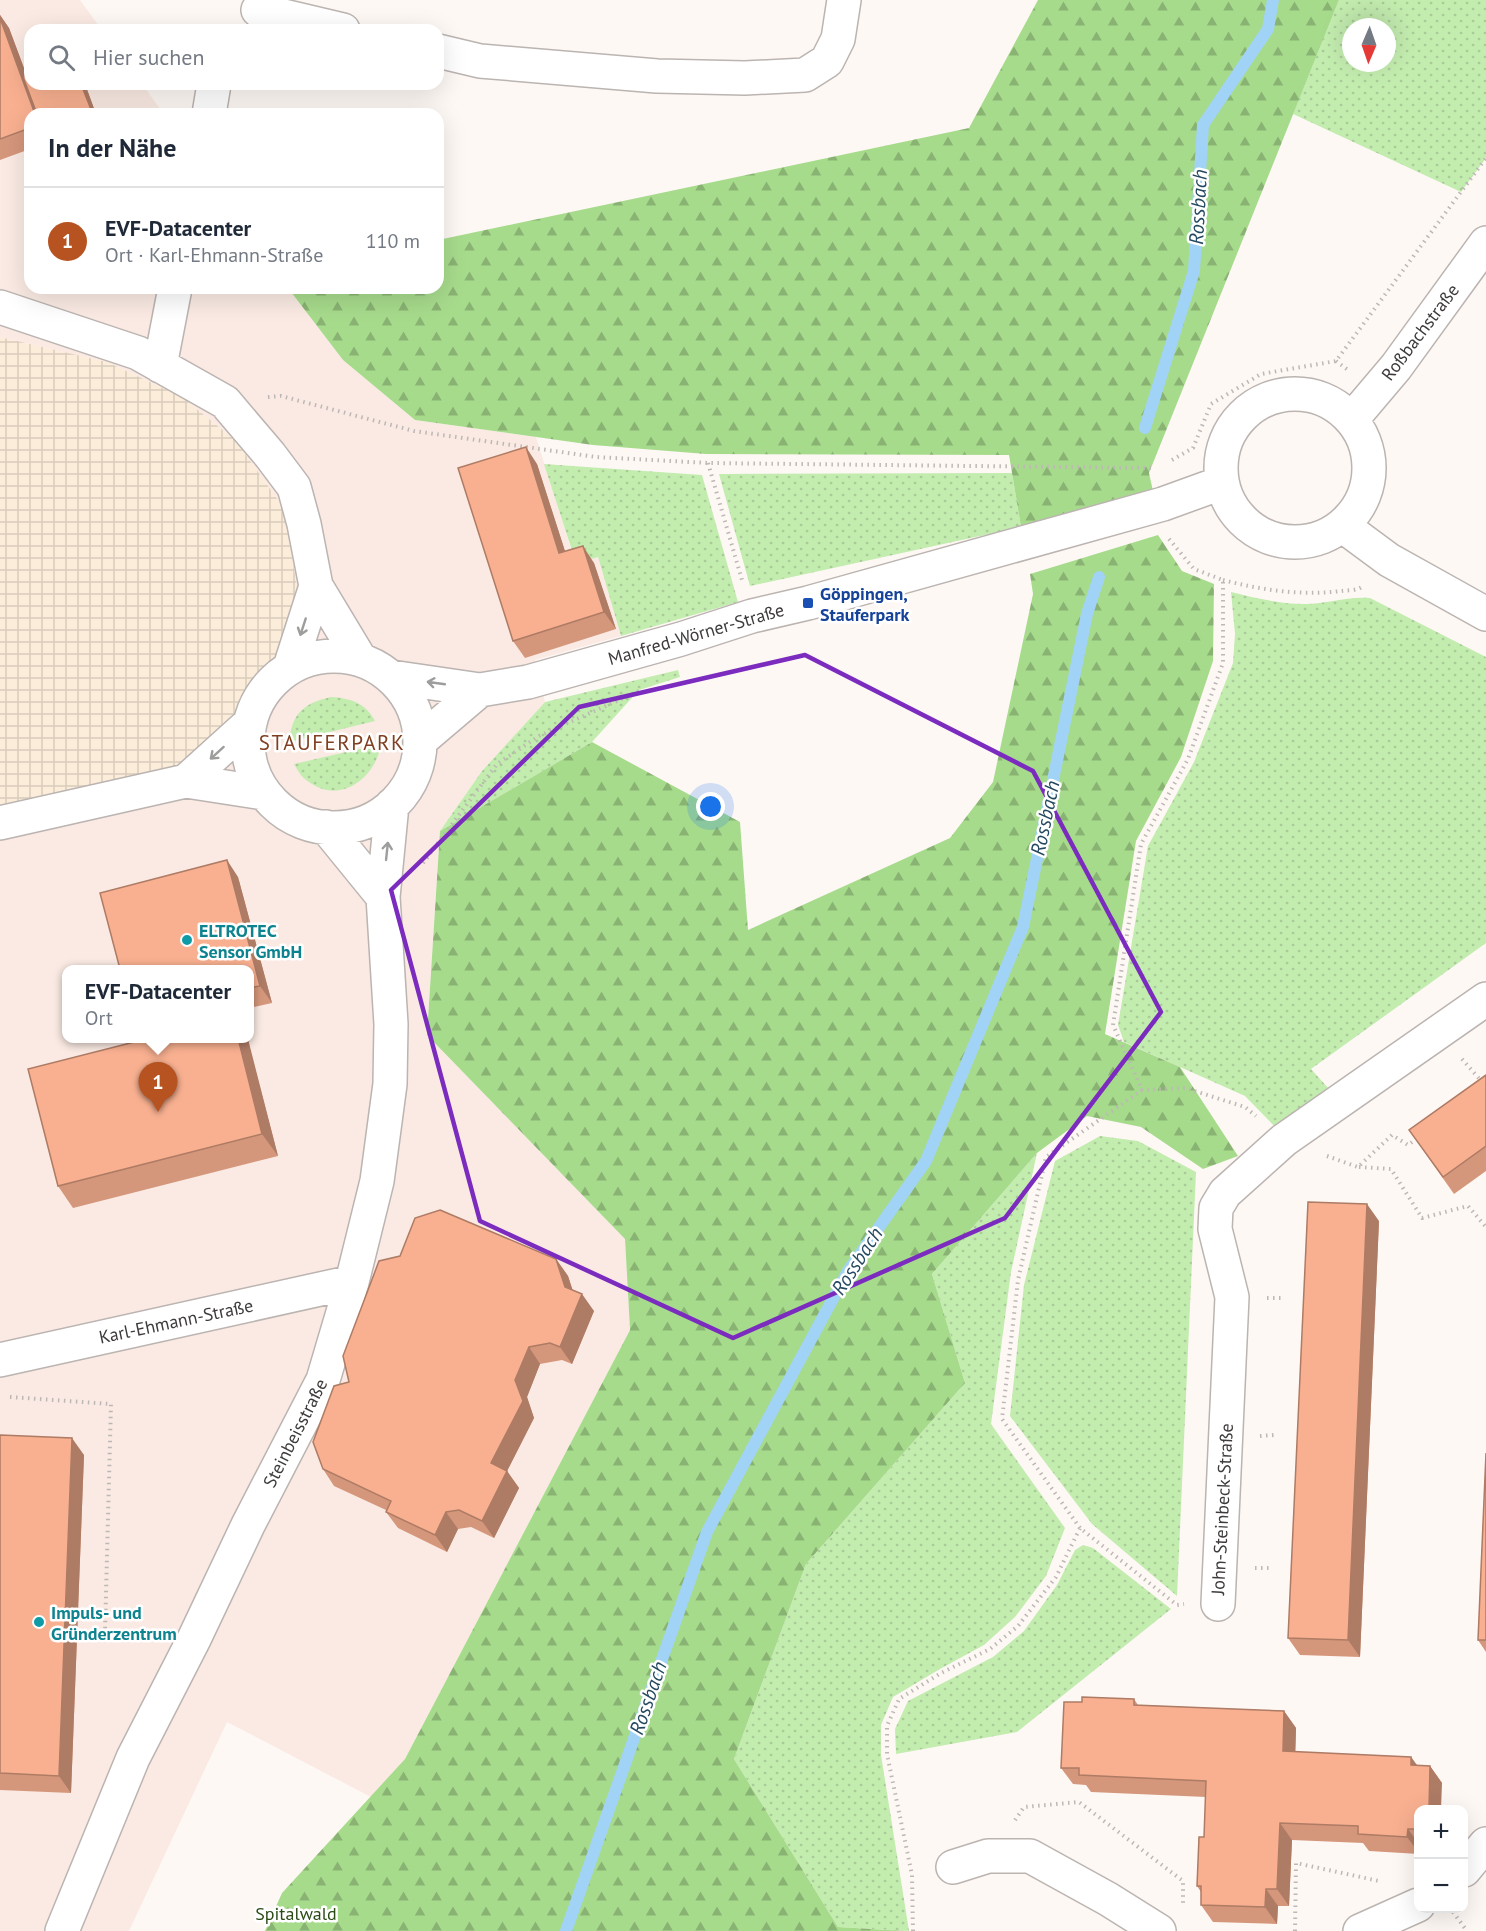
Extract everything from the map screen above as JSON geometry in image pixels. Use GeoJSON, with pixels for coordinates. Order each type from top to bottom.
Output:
{"type":"FeatureCollection","features":[{"type":"Feature","properties":{"kind":"street"},"geometry":{"type":"LineString","coordinates":[[444,52],[480,61],[657,76],[745,78],[805,75],[827,61],[838,39],[844,0]]}},
{"type":"Feature","properties":{"kind":"street"},"geometry":{"type":"LineString","coordinates":[[257,13],[313,24]]}},
{"type":"Feature","properties":{"kind":"street"},"geometry":{"type":"LineString","coordinates":[[209,108],[213,90]]}},
{"type":"Feature","properties":{"kind":"street","name":"Roßbachstraße"},"geometry":{"type":"LineString","coordinates":[[1352,419],[1396,367],[1486,243]]}},
{"type":"Feature","properties":{"kind":"street"},"geometry":{"type":"LineString","coordinates":[[160,366],[174,294]]}},
{"type":"Feature","properties":{"kind":"street"},"geometry":{"type":"LineString","coordinates":[[0,308],[138,353],[225,402],[294,487],[316,586],[360,659]]}},
{"type":"Feature","properties":{"kind":"street"},"geometry":{"type":"LineString","coordinates":[[1286,394],[1310,395],[1333,404],[1352,419],[1364,440],[1370,463],[1368,486],[1359,508],[1343,526],[1321,539],[1296,543],[1270,539],[1248,526],[1230,507],[1221,483],[1221,458],[1228,435],[1242,415],[1262,401],[1286,394]]}},
{"type":"Feature","properties":{"kind":"street","name":"Manfred-Wörner-Straße"},"geometry":{"type":"LineString","coordinates":[[391,677],[480,690],[528,682],[681,639],[752,616],[808,603],[1162,504],[1221,483]]}},
{"type":"Feature","properties":{"kind":"street"},"geometry":{"type":"LineString","coordinates":[[1343,526],[1389,560],[1486,614]]}},
{"type":"Feature","properties":{"kind":"street"},"geometry":{"type":"LineString","coordinates":[[290,668],[316,586]]}},
{"type":"Feature","properties":{"kind":"street","name":"Manfred-Wörner-Straße"},"geometry":{"type":"LineString","coordinates":[[336,656],[360,659],[391,677],[407,695],[416,717],[420,741],[417,765],[407,786],[392,805],[372,819],[350,826],[326,827],[302,822],[281,810],[264,793],[253,772],[247,748],[249,724],[261,695],[271,682],[290,668],[312,658],[336,656]]}},
{"type":"Feature","properties":{"kind":"street"},"geometry":{"type":"LineString","coordinates":[[420,741],[480,690]]}},
{"type":"Feature","properties":{"kind":"street","name":"Manfred-Wörner-Straße"},"geometry":{"type":"LineString","coordinates":[[186,781],[249,724]]}},
{"type":"Feature","properties":{"kind":"street","name":"Manfred-Wörner-Straße"},"geometry":{"type":"LineString","coordinates":[[0,823],[186,781],[264,793]]}},
{"type":"Feature","properties":{"kind":"street","name":"Steinbeisstraße"},"geometry":{"type":"LineString","coordinates":[[62,1931],[133,1758],[194,1639],[248,1525],[323,1380],[352,1282],[377,1181],[390,1084],[391,1024],[383,897],[392,805]]}},
{"type":"Feature","properties":{"kind":"street"},"geometry":{"type":"LineString","coordinates":[[326,827],[383,897]]}},
{"type":"Feature","properties":{"kind":"street","name":"John-Steinbeck-Straße"},"geometry":{"type":"LineString","coordinates":[[1218,1604],[1232,1297],[1215,1229],[1216,1208],[1225,1193],[1284,1140],[1486,999]]}},
{"type":"Feature","properties":{"kind":"street","name":"Karl-Ehmann-Straße"},"geometry":{"type":"LineString","coordinates":[[0,1360],[352,1282]]}},
{"type":"Feature","properties":{"kind":"street"},"geometry":{"type":"LineString","coordinates":[[1468,1865],[1486,1844]]}},
{"type":"Feature","properties":{"kind":"street"},"geometry":{"type":"LineString","coordinates":[[953,1867],[988,1856],[1030,1856],[1108,1899],[1159,1931]]}},
{"type":"Feature","properties":{"kind":"street"},"geometry":{"type":"LineString","coordinates":[[1360,1931],[1414,1907]]}},
{"type":"Feature","properties":{"kind":"path"},"geometry":{"type":"LineString","coordinates":[[225,402],[281,396],[414,431],[596,457],[708,463],[1158,468],[1193,448],[1211,404],[1261,374],[1336,361],[1486,158]]}},
{"type":"Feature","properties":{"kind":"path"},"geometry":{"type":"LineString","coordinates":[[708,463],[752,616]]}},
{"type":"Feature","properties":{"kind":"path"},"geometry":{"type":"LineString","coordinates":[[1158,468],[1168,539],[1194,569],[1223,580],[1263,590],[1294,593],[1337,592],[1360,589],[1389,560]]}},
{"type":"Feature","properties":{"kind":"path"},"geometry":{"type":"LineString","coordinates":[[1223,580],[1223,663],[1188,759],[1141,844],[1113,1025],[1142,1090],[1185,1088],[1245,1107],[1284,1140],[1358,1167],[1391,1169],[1422,1218],[1468,1206],[1486,1227]]}},
{"type":"Feature","properties":{"kind":"path"},"geometry":{"type":"LineString","coordinates":[[419,868],[497,764],[539,736],[645,688]]}},
{"type":"Feature","properties":{"kind":"path","name":"John-Steinbeck-Straße"},"geometry":{"type":"LineString","coordinates":[[1142,1090],[1046,1157],[1018,1280],[1002,1419],[1080,1528],[1177,1605],[1218,1604]]}},
{"type":"Feature","properties":{"kind":"path"},"geometry":{"type":"LineString","coordinates":[[1358,1167],[1392,1135],[1408,1145],[1425,1132]]}},
{"type":"Feature","properties":{"kind":"path"},"geometry":{"type":"LineString","coordinates":[[0,1397],[111,1404],[105,1632],[194,1639]]}},
{"type":"Feature","properties":{"kind":"path"},"geometry":{"type":"LineString","coordinates":[[913,1931],[912,1875],[887,1754],[887,1726],[899,1699],[941,1673],[990,1650],[1018,1626],[1056,1578],[1080,1528]]}},
{"type":"Feature","properties":{"kind":"path"},"geometry":{"type":"LineString","coordinates":[[1079,1803],[1183,1881],[1184,1911]]}},
{"type":"Feature","properties":{"kind":"path"},"geometry":{"type":"LineString","coordinates":[[1295,1931],[1296,1863],[1385,1882]]}},
{"type":"Feature","properties":{"kind":"path"},"geometry":{"type":"LineString","coordinates":[[1454,1913],[1467,1931]]}},
{"type":"Feature","properties":{"kind":"highlighted area"},"geometry":{"type":"Polygon","coordinates":[[[805,655],[1033,771],[1161,1012],[1005,1218],[733,1338],[480,1221],[391,890],[579,707],[805,655]]]}},
{"type":"Feature","properties":{"kind":"shaded area"},"geometry":{"type":"Polygon","coordinates":[[[0,0],[80,0],[98,24],[24,24],[24,90],[146,90],[160,108],[24,108],[24,294],[293,294],[343,360],[415,420],[536,437],[575,562],[598,557],[621,636],[535,660],[545,702],[482,771],[440,831],[427,1035],[625,1239],[630,1330],[405,1759],[371,1797],[227,1722],[129,1931],[0,1931],[0,811],[283,507],[236,441],[182,397],[107,362],[0,337],[0,0]]]}},
{"type":"Feature","properties":{"kind":"shaded area"},"geometry":{"type":"Polygon","coordinates":[[[0,337],[107,362],[182,397],[236,441],[283,507],[298,592],[280,663],[240,729],[176,769],[0,811],[0,337]]]}},
{"type":"Feature","properties":{"kind":"green space"},"geometry":{"type":"Polygon","coordinates":[[[1038,0],[1339,0],[1149,473],[1153,491],[1021,527],[1009,455],[706,454],[593,445],[415,420],[343,360],[293,294],[444,294],[444,239],[969,128],[1038,0]]]}},
{"type":"Feature","properties":{"kind":"green space"},"geometry":{"type":"Polygon","coordinates":[[[1339,0],[1486,0],[1486,158],[1461,192],[1293,114],[1339,0]]]}},
{"type":"Feature","properties":{"kind":"green space"},"geometry":{"type":"Polygon","coordinates":[[[544,464],[702,475],[738,602],[621,636],[598,557],[576,563],[544,464]]]}},
{"type":"Feature","properties":{"kind":"green space"},"geometry":{"type":"Polygon","coordinates":[[[1012,473],[1021,527],[750,586],[719,474],[1012,473]]]}},
{"type":"Feature","properties":{"kind":"green space","name":"Spitalwald"},"geometry":{"type":"Polygon","coordinates":[[[1158,535],[1182,571],[1214,584],[1213,661],[1181,757],[1136,841],[1105,1034],[1180,1067],[1238,1156],[1203,1169],[1141,1127],[1087,1116],[1037,1153],[932,1274],[965,1383],[806,1564],[734,1759],[838,1927],[906,1931],[265,1931],[282,1893],[405,1759],[630,1330],[625,1239],[427,1035],[440,831],[592,742],[740,822],[748,930],[950,838],[993,782],[1033,594],[1030,574],[1158,535]]]}},
{"type":"Feature","properties":{"kind":"green space"},"geometry":{"type":"Polygon","coordinates":[[[1231,592],[1295,604],[1370,598],[1486,657],[1486,943],[1311,1069],[1329,1089],[1279,1131],[1245,1096],[1124,1042],[1118,1025],[1148,846],[1194,762],[1233,663],[1235,634],[1231,592]]]}},
{"type":"Feature","properties":{"kind":"green space"},"geometry":{"type":"Polygon","coordinates":[[[678,670],[680,677],[639,690],[592,742],[440,831],[482,771],[545,702],[678,670]]]}},
{"type":"Feature","properties":{"kind":"green space"},"geometry":{"type":"Polygon","coordinates":[[[331,697],[357,703],[367,710],[375,721],[289,742],[293,724],[301,711],[313,702],[331,697]]]}},
{"type":"Feature","properties":{"kind":"green space"},"geometry":{"type":"Polygon","coordinates":[[[381,744],[372,768],[355,784],[344,789],[333,791],[309,782],[294,764],[381,744]]]}},
{"type":"Feature","properties":{"kind":"green space"},"geometry":{"type":"Polygon","coordinates":[[[1100,1136],[1138,1141],[1196,1172],[1177,1596],[1092,1524],[1010,1416],[1024,1285],[1055,1161],[1100,1136]]]}},
{"type":"Feature","properties":{"kind":"green space"},"geometry":{"type":"Polygon","coordinates":[[[1037,1153],[1011,1272],[991,1424],[1065,1528],[1046,1576],[1015,1617],[984,1645],[893,1697],[881,1725],[881,1755],[909,1931],[838,1927],[734,1759],[806,1564],[965,1383],[932,1274],[1037,1153]]]}},
{"type":"Feature","properties":{"kind":"green space"},"geometry":{"type":"Polygon","coordinates":[[[1083,1545],[1093,1548],[1171,1609],[1017,1732],[896,1754],[895,1729],[908,1701],[993,1657],[1024,1631],[1057,1585],[1075,1550],[1083,1545]]]}},
{"type":"Feature","properties":{"kind":"building"},"geometry":{"type":"Polygon","coordinates":[[[0,18],[24,84],[24,90],[26,90],[33,108],[24,108],[24,130],[0,139],[0,18]]]}},
{"type":"Feature","properties":{"kind":"building"},"geometry":{"type":"Polygon","coordinates":[[[28,90],[83,90],[90,108],[35,108],[28,90]]]}},
{"type":"Feature","properties":{"kind":"building"},"geometry":{"type":"Polygon","coordinates":[[[526,447],[559,553],[583,546],[604,612],[513,641],[458,468],[526,447]]]}},
{"type":"Feature","properties":{"kind":"building","name":"ELTROTEC Sensor GmbH"},"geometry":{"type":"Polygon","coordinates":[[[227,860],[260,986],[254,987],[254,965],[119,965],[100,893],[227,860]]]}},
{"type":"Feature","properties":{"kind":"building"},"geometry":{"type":"Polygon","coordinates":[[[130,1043],[239,1043],[262,1134],[58,1186],[28,1069],[130,1043]]]}},
{"type":"Feature","properties":{"kind":"building"},"geometry":{"type":"Polygon","coordinates":[[[1486,1075],[1486,1146],[1443,1177],[1409,1130],[1486,1075]]]}},
{"type":"Feature","properties":{"kind":"building"},"geometry":{"type":"Polygon","coordinates":[[[1308,1202],[1367,1204],[1348,1640],[1288,1638],[1308,1202]]]}},
{"type":"Feature","properties":{"kind":"building"},"geometry":{"type":"Polygon","coordinates":[[[440,1210],[556,1259],[565,1287],[582,1294],[560,1347],[550,1343],[529,1347],[515,1380],[523,1401],[491,1463],[507,1471],[482,1521],[459,1510],[446,1512],[435,1535],[386,1512],[391,1501],[323,1469],[313,1442],[334,1386],[349,1382],[343,1356],[379,1261],[400,1256],[415,1218],[440,1210]]]}},
{"type":"Feature","properties":{"kind":"building","name":"Impuls- und Gründerzentrum"},"geometry":{"type":"Polygon","coordinates":[[[0,1435],[72,1438],[59,1776],[0,1773],[0,1435]]]}},
{"type":"Feature","properties":{"kind":"building"},"geometry":{"type":"Polygon","coordinates":[[[1486,1453],[1486,1640],[1478,1640],[1486,1453]]]}},
{"type":"Feature","properties":{"kind":"building"},"geometry":{"type":"Polygon","coordinates":[[[1082,1697],[1134,1699],[1134,1705],[1284,1711],[1283,1751],[1411,1757],[1411,1765],[1430,1766],[1429,1805],[1414,1805],[1414,1829],[1408,1829],[1407,1837],[1358,1834],[1358,1826],[1280,1823],[1277,1889],[1266,1889],[1265,1907],[1201,1905],[1201,1886],[1197,1886],[1199,1837],[1204,1837],[1206,1781],[1079,1775],[1079,1768],[1061,1768],[1064,1702],[1082,1702],[1082,1697]]]}},
{"type":"Feature","properties":{"kind":"waterway","name":"Rossbach"},"geometry":{"type":"LineString","coordinates":[[1145,428],[1194,271],[1203,125],[1268,29],[1273,0]]}},
{"type":"Feature","properties":{"kind":"waterway","name":"Rossbach"},"geometry":{"type":"LineString","coordinates":[[566,1931],[707,1532],[848,1271],[926,1161],[1023,927],[1087,614],[1099,577]]}},
{"type":"Feature","properties":{"kind":"place","name":"Göppingen, Stauferpark"},"geometry":{"type":"Point","coordinates":[808,603]}},
{"type":"Feature","properties":{"kind":"place","name":"ELTROTEC Sensor GmbH"},"geometry":{"type":"Point","coordinates":[187,940]}},
{"type":"Feature","properties":{"kind":"place","name":"EVF-Datacenter"},"geometry":{"type":"Point","coordinates":[158,1112]}},
{"type":"Feature","properties":{"kind":"place","name":"Impuls- und Gründerzentrum"},"geometry":{"type":"Point","coordinates":[39,1622]}},
{"type":"Feature","properties":{"kind":"district","name":"STAUFERPARK"},"geometry":{"type":"Point","coordinates":[332,742]}}]}
